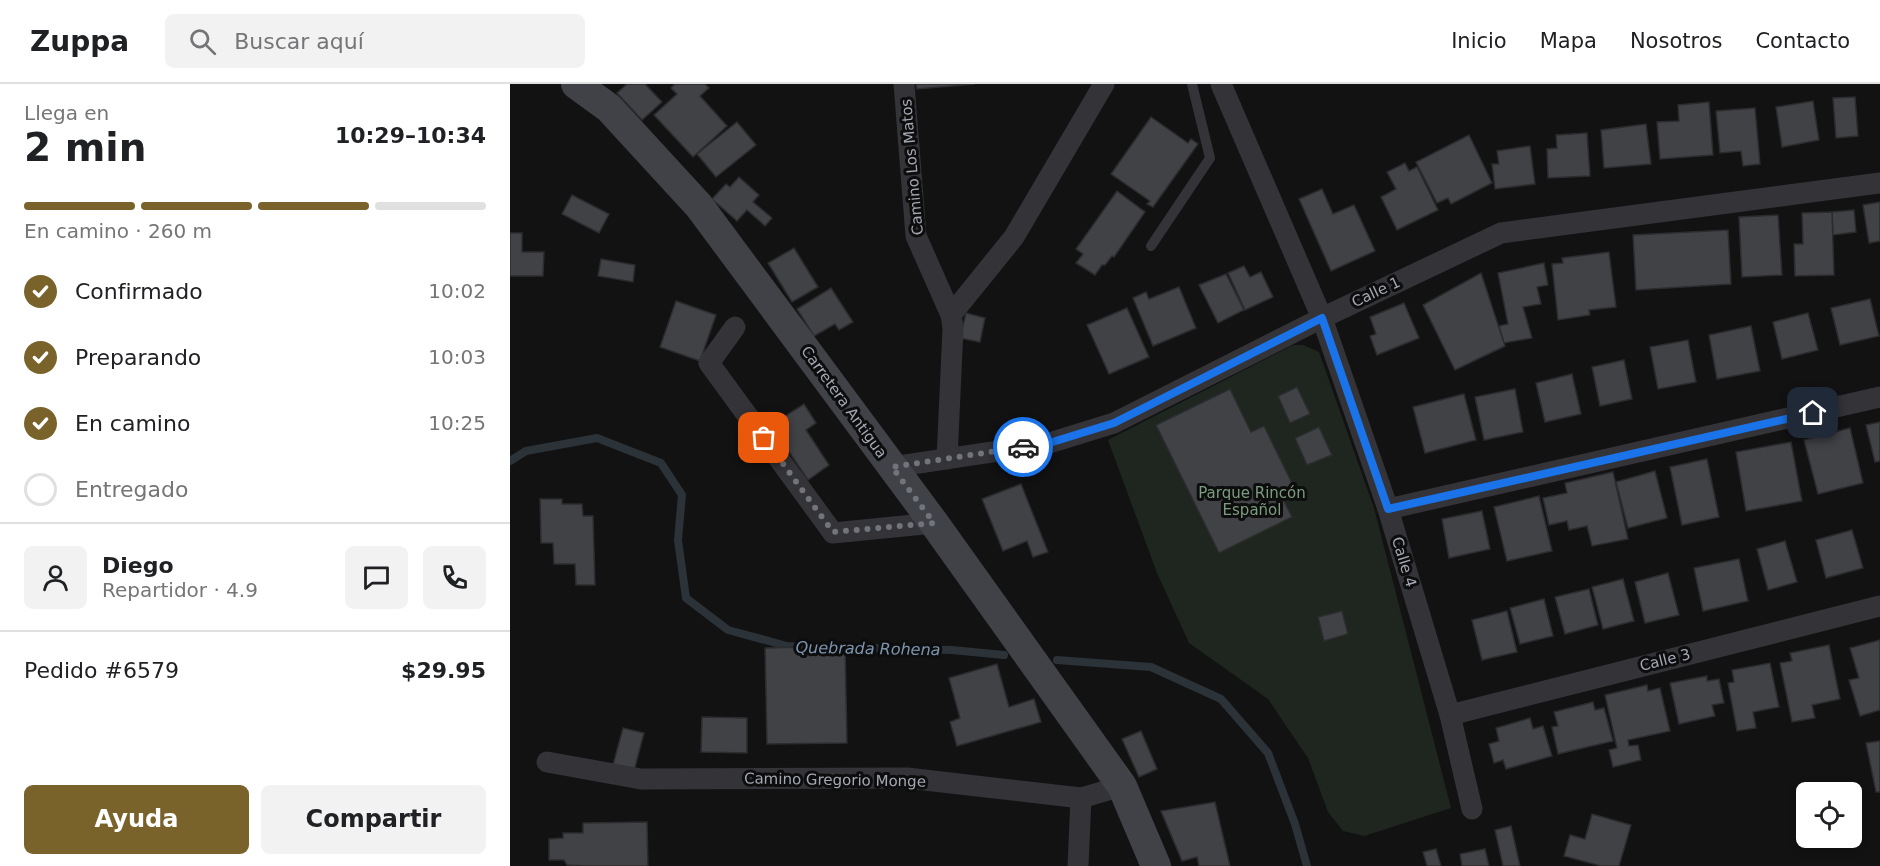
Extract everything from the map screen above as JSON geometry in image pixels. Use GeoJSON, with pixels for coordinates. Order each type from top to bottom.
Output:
{"type":"FeatureCollection","features":[{"type":"Feature","properties":{"kind":"street","name":"Carretera Antigua"},"geometry":{"type":"LineString","coordinates":[[576,84],[609,108],[699,206],[934,523],[1122,786],[1156,866]]}},
{"type":"Feature","properties":{"kind":"street","name":"Camino Los Matos"},"geometry":{"type":"LineString","coordinates":[[904,84],[916,236],[951,315],[953,328],[947,459]]}},
{"type":"Feature","properties":{"kind":"street"},"geometry":{"type":"LineString","coordinates":[[951,315],[1014,237],[1104,84]]}},
{"type":"Feature","properties":{"kind":"street","name":"Calle 4"},"geometry":{"type":"LineString","coordinates":[[1221,84],[1322,318],[1388,509],[1450,715],[1472,809]]}},
{"type":"Feature","properties":{"kind":"street","name":"Calle 1"},"geometry":{"type":"LineString","coordinates":[[892,467],[1046,444],[1114,423],[1322,318],[1501,233],[1880,183]]}},
{"type":"Feature","properties":{"kind":"street"},"geometry":{"type":"LineString","coordinates":[[735,327],[709,363],[833,532],[934,523]]}},
{"type":"Feature","properties":{"kind":"street"},"geometry":{"type":"LineString","coordinates":[[1388,509],[1880,397]]}},
{"type":"Feature","properties":{"kind":"street","name":"Calle 3"},"geometry":{"type":"LineString","coordinates":[[1450,715],[1880,606]]}},
{"type":"Feature","properties":{"kind":"street","name":"Camino Gregorio Monge"},"geometry":{"type":"LineString","coordinates":[[547,762],[641,779],[907,778],[1081,798],[1122,786]]}},
{"type":"Feature","properties":{"kind":"street"},"geometry":{"type":"LineString","coordinates":[[1078,866],[1081,798]]}},
{"type":"Feature","properties":{"kind":"lane"},"geometry":{"type":"LineString","coordinates":[[1151,246],[1210,158],[1192,84]]}},
{"type":"Feature","properties":{"kind":"green space","name":"Parque Rincón Español"},"geometry":{"type":"Polygon","coordinates":[[[1293,345],[1303,345],[1319,352],[1374,508],[1451,808],[1364,836],[1343,831],[1328,812],[1308,758],[1268,699],[1189,643],[1157,573],[1108,440],[1293,345]]]}},
{"type":"Feature","properties":{"kind":"building"},"geometry":{"type":"Polygon","coordinates":[[[627,84],[645,84],[662,102],[642,120],[617,93],[627,84]]]}},
{"type":"Feature","properties":{"kind":"building"},"geometry":{"type":"Polygon","coordinates":[[[675,84],[705,84],[709,88],[700,96],[727,126],[693,157],[654,115],[677,94],[671,88],[675,84]]]}},
{"type":"Feature","properties":{"kind":"building"},"geometry":{"type":"Polygon","coordinates":[[[916,84],[975,84],[917,89],[916,84]]]}},
{"type":"Feature","properties":{"kind":"building"},"geometry":{"type":"Polygon","coordinates":[[[1855,97],[1858,136],[1836,138],[1833,98],[1855,97]]]}},
{"type":"Feature","properties":{"kind":"building"},"geometry":{"type":"Polygon","coordinates":[[[1813,101],[1819,140],[1782,147],[1776,107],[1813,101]]]}},
{"type":"Feature","properties":{"kind":"building"},"geometry":{"type":"Polygon","coordinates":[[[1709,102],[1713,155],[1660,159],[1657,122],[1679,121],[1678,105],[1709,102]]]}},
{"type":"Feature","properties":{"kind":"building"},"geometry":{"type":"Polygon","coordinates":[[[1755,108],[1760,164],[1743,166],[1741,151],[1720,153],[1716,111],[1755,108]]]}},
{"type":"Feature","properties":{"kind":"building"},"geometry":{"type":"Polygon","coordinates":[[[1151,117],[1188,143],[1191,139],[1198,144],[1153,207],[1147,204],[1150,201],[1111,174],[1151,117]]]}},
{"type":"Feature","properties":{"kind":"building"},"geometry":{"type":"Polygon","coordinates":[[[737,122],[756,145],[716,177],[697,154],[737,122]]]}},
{"type":"Feature","properties":{"kind":"building"},"geometry":{"type":"Polygon","coordinates":[[[1646,124],[1651,164],[1604,168],[1601,130],[1646,124]]]}},
{"type":"Feature","properties":{"kind":"building"},"geometry":{"type":"Polygon","coordinates":[[[1587,133],[1590,176],[1548,178],[1547,149],[1557,148],[1556,135],[1587,133]]]}},
{"type":"Feature","properties":{"kind":"building"},"geometry":{"type":"Polygon","coordinates":[[[1469,135],[1492,183],[1451,204],[1448,198],[1437,203],[1416,162],[1469,135]]]}},
{"type":"Feature","properties":{"kind":"building"},"geometry":{"type":"Polygon","coordinates":[[[1530,146],[1535,184],[1495,189],[1492,164],[1499,164],[1497,151],[1530,146]]]}},
{"type":"Feature","properties":{"kind":"building"},"geometry":{"type":"Polygon","coordinates":[[[1405,163],[1409,171],[1417,167],[1438,210],[1397,230],[1381,197],[1396,189],[1387,172],[1405,163]]]}},
{"type":"Feature","properties":{"kind":"building"},"geometry":{"type":"Polygon","coordinates":[[[739,177],[759,195],[753,202],[772,218],[765,226],[747,210],[737,221],[712,199],[726,184],[730,187],[739,177]]]}},
{"type":"Feature","properties":{"kind":"building"},"geometry":{"type":"Polygon","coordinates":[[[1322,189],[1333,214],[1354,205],[1375,251],[1331,271],[1299,199],[1322,189]]]}},
{"type":"Feature","properties":{"kind":"building"},"geometry":{"type":"Polygon","coordinates":[[[1117,191],[1145,212],[1114,257],[1112,256],[1105,265],[1102,265],[1095,275],[1076,263],[1083,254],[1076,249],[1117,191]]]}},
{"type":"Feature","properties":{"kind":"building"},"geometry":{"type":"Polygon","coordinates":[[[572,195],[609,214],[599,233],[562,214],[572,195]]]}},
{"type":"Feature","properties":{"kind":"building"},"geometry":{"type":"Polygon","coordinates":[[[1880,202],[1880,241],[1869,243],[1863,205],[1880,202]]]}},
{"type":"Feature","properties":{"kind":"building"},"geometry":{"type":"Polygon","coordinates":[[[1854,210],[1856,232],[1833,235],[1832,212],[1854,210]]]}},
{"type":"Feature","properties":{"kind":"building"},"geometry":{"type":"Polygon","coordinates":[[[1832,212],[1834,275],[1795,276],[1794,244],[1803,244],[1802,213],[1832,212]]]}},
{"type":"Feature","properties":{"kind":"building"},"geometry":{"type":"Polygon","coordinates":[[[1778,215],[1782,275],[1742,277],[1739,217],[1778,215]]]}},
{"type":"Feature","properties":{"kind":"building"},"geometry":{"type":"Polygon","coordinates":[[[1728,230],[1731,284],[1636,290],[1633,235],[1728,230]]]}},
{"type":"Feature","properties":{"kind":"building"},"geometry":{"type":"Polygon","coordinates":[[[510,233],[522,233],[522,252],[544,252],[543,276],[510,276],[510,233]]]}},
{"type":"Feature","properties":{"kind":"building"},"geometry":{"type":"Polygon","coordinates":[[[794,248],[818,287],[792,302],[768,263],[794,248]]]}},
{"type":"Feature","properties":{"kind":"building"},"geometry":{"type":"Polygon","coordinates":[[[1609,252],[1616,307],[1589,310],[1590,315],[1558,320],[1552,264],[1563,263],[1562,258],[1609,252]]]}},
{"type":"Feature","properties":{"kind":"building"},"geometry":{"type":"Polygon","coordinates":[[[601,259],[635,265],[633,282],[598,276],[601,259]]]}},
{"type":"Feature","properties":{"kind":"building"},"geometry":{"type":"Polygon","coordinates":[[[1544,263],[1548,285],[1537,287],[1541,304],[1523,307],[1532,338],[1504,343],[1499,326],[1508,324],[1498,273],[1544,263]]]}},
{"type":"Feature","properties":{"kind":"building"},"geometry":{"type":"Polygon","coordinates":[[[1244,266],[1250,277],[1261,272],[1273,297],[1245,310],[1228,273],[1244,266]]]}},
{"type":"Feature","properties":{"kind":"building"},"geometry":{"type":"Polygon","coordinates":[[[1481,273],[1505,346],[1455,370],[1423,305],[1481,273]]]}},
{"type":"Feature","properties":{"kind":"building"},"geometry":{"type":"Polygon","coordinates":[[[1226,274],[1244,310],[1218,323],[1199,285],[1226,274]]]}},
{"type":"Feature","properties":{"kind":"building"},"geometry":{"type":"Polygon","coordinates":[[[1179,287],[1196,328],[1153,346],[1133,298],[1146,292],[1149,299],[1179,287]]]}},
{"type":"Feature","properties":{"kind":"building"},"geometry":{"type":"Polygon","coordinates":[[[831,288],[853,322],[839,330],[835,324],[814,336],[797,309],[831,288]]]}},
{"type":"Feature","properties":{"kind":"building"},"geometry":{"type":"Polygon","coordinates":[[[1870,299],[1879,336],[1840,345],[1831,308],[1870,299]]]}},
{"type":"Feature","properties":{"kind":"building"},"geometry":{"type":"Polygon","coordinates":[[[676,301],[716,315],[700,361],[660,347],[676,301]]]}},
{"type":"Feature","properties":{"kind":"building"},"geometry":{"type":"Polygon","coordinates":[[[1404,303],[1419,338],[1377,355],[1370,336],[1376,334],[1370,317],[1404,303]]]}},
{"type":"Feature","properties":{"kind":"building"},"geometry":{"type":"Polygon","coordinates":[[[1127,308],[1149,357],[1109,374],[1087,325],[1127,308]]]}},
{"type":"Feature","properties":{"kind":"building"},"geometry":{"type":"Polygon","coordinates":[[[966,313],[985,318],[980,342],[960,338],[966,313]]]}},
{"type":"Feature","properties":{"kind":"building"},"geometry":{"type":"Polygon","coordinates":[[[1808,313],[1818,350],[1782,359],[1773,322],[1808,313]]]}},
{"type":"Feature","properties":{"kind":"building"},"geometry":{"type":"Polygon","coordinates":[[[1751,326],[1760,371],[1717,379],[1709,335],[1751,326]]]}},
{"type":"Feature","properties":{"kind":"building"},"geometry":{"type":"Polygon","coordinates":[[[1688,340],[1696,382],[1658,389],[1650,347],[1688,340]]]}},
{"type":"Feature","properties":{"kind":"building"},"geometry":{"type":"Polygon","coordinates":[[[1624,360],[1632,399],[1600,406],[1592,367],[1624,360]]]}},
{"type":"Feature","properties":{"kind":"building"},"geometry":{"type":"Polygon","coordinates":[[[1572,374],[1581,414],[1545,422],[1536,383],[1572,374]]]}},
{"type":"Feature","properties":{"kind":"building"},"geometry":{"type":"Polygon","coordinates":[[[1297,387],[1310,414],[1290,423],[1278,396],[1297,387]]]}},
{"type":"Feature","properties":{"kind":"building"},"geometry":{"type":"Polygon","coordinates":[[[1230,389],[1251,432],[1264,426],[1293,485],[1279,491],[1292,517],[1219,553],[1156,425],[1230,389]]]}},
{"type":"Feature","properties":{"kind":"building"},"geometry":{"type":"Polygon","coordinates":[[[1515,389],[1523,432],[1484,440],[1475,397],[1515,389]]]}},
{"type":"Feature","properties":{"kind":"building"},"geometry":{"type":"Polygon","coordinates":[[[1464,394],[1476,440],[1425,453],[1413,407],[1464,394]]]}},
{"type":"Feature","properties":{"kind":"building"},"geometry":{"type":"Polygon","coordinates":[[[804,404],[816,423],[806,430],[829,465],[808,480],[771,425],[804,404]]]}},
{"type":"Feature","properties":{"kind":"building"},"geometry":{"type":"Polygon","coordinates":[[[1880,422],[1880,461],[1875,462],[1866,425],[1880,422]]]}},
{"type":"Feature","properties":{"kind":"building"},"geometry":{"type":"Polygon","coordinates":[[[1319,427],[1332,455],[1307,465],[1295,438],[1319,427]]]}},
{"type":"Feature","properties":{"kind":"building"},"geometry":{"type":"Polygon","coordinates":[[[1850,428],[1863,483],[1818,494],[1804,440],[1850,428]]]}},
{"type":"Feature","properties":{"kind":"building"},"geometry":{"type":"Polygon","coordinates":[[[1791,442],[1802,501],[1746,511],[1736,452],[1791,442]]]}},
{"type":"Feature","properties":{"kind":"building"},"geometry":{"type":"Polygon","coordinates":[[[1707,459],[1719,517],[1682,525],[1670,467],[1707,459]]]}},
{"type":"Feature","properties":{"kind":"building"},"geometry":{"type":"Polygon","coordinates":[[[1655,471],[1667,518],[1628,528],[1616,482],[1655,471]]]}},
{"type":"Feature","properties":{"kind":"building"},"geometry":{"type":"Polygon","coordinates":[[[1613,472],[1628,539],[1592,546],[1587,526],[1569,530],[1567,521],[1549,525],[1543,498],[1567,493],[1565,483],[1613,472]]]}},
{"type":"Feature","properties":{"kind":"building"},"geometry":{"type":"Polygon","coordinates":[[[1021,484],[1048,552],[1033,557],[1027,541],[1003,551],[982,499],[1021,484]]]}},
{"type":"Feature","properties":{"kind":"building"},"geometry":{"type":"Polygon","coordinates":[[[1539,496],[1552,551],[1507,561],[1494,507],[1539,496]]]}},
{"type":"Feature","properties":{"kind":"building"},"geometry":{"type":"Polygon","coordinates":[[[540,499],[562,499],[562,504],[582,504],[583,516],[593,516],[595,585],[576,585],[575,564],[554,564],[553,543],[541,543],[540,499]]]}},
{"type":"Feature","properties":{"kind":"building"},"geometry":{"type":"Polygon","coordinates":[[[1482,511],[1490,549],[1449,558],[1442,519],[1482,511]]]}},
{"type":"Feature","properties":{"kind":"building"},"geometry":{"type":"Polygon","coordinates":[[[1852,530],[1863,568],[1826,578],[1816,540],[1852,530]]]}},
{"type":"Feature","properties":{"kind":"building"},"geometry":{"type":"Polygon","coordinates":[[[1785,541],[1797,582],[1768,590],[1757,549],[1785,541]]]}},
{"type":"Feature","properties":{"kind":"building"},"geometry":{"type":"Polygon","coordinates":[[[1739,559],[1748,601],[1703,611],[1694,568],[1739,559]]]}},
{"type":"Feature","properties":{"kind":"building"},"geometry":{"type":"Polygon","coordinates":[[[1668,573],[1679,615],[1645,623],[1635,582],[1668,573]]]}},
{"type":"Feature","properties":{"kind":"building"},"geometry":{"type":"Polygon","coordinates":[[[1623,579],[1634,621],[1603,629],[1592,587],[1623,579]]]}},
{"type":"Feature","properties":{"kind":"building"},"geometry":{"type":"Polygon","coordinates":[[[1589,589],[1598,625],[1565,634],[1555,597],[1589,589]]]}},
{"type":"Feature","properties":{"kind":"building"},"geometry":{"type":"Polygon","coordinates":[[[1544,599],[1553,636],[1520,644],[1510,608],[1544,599]]]}},
{"type":"Feature","properties":{"kind":"building"},"geometry":{"type":"Polygon","coordinates":[[[1342,611],[1348,634],[1324,641],[1318,617],[1342,611]]]}},
{"type":"Feature","properties":{"kind":"building"},"geometry":{"type":"Polygon","coordinates":[[[1507,611],[1517,652],[1482,660],[1472,620],[1507,611]]]}},
{"type":"Feature","properties":{"kind":"building"},"geometry":{"type":"Polygon","coordinates":[[[1880,640],[1880,710],[1860,716],[1849,680],[1859,678],[1850,648],[1880,640]]]}},
{"type":"Feature","properties":{"kind":"building"},"geometry":{"type":"Polygon","coordinates":[[[1829,645],[1840,699],[1812,705],[1815,718],[1792,722],[1780,663],[1792,661],[1790,653],[1829,645]]]}},
{"type":"Feature","properties":{"kind":"building"},"geometry":{"type":"Polygon","coordinates":[[[845,646],[847,743],[767,744],[765,648],[845,646]]]}},
{"type":"Feature","properties":{"kind":"building"},"geometry":{"type":"Polygon","coordinates":[[[1770,663],[1779,707],[1753,712],[1756,728],[1737,731],[1728,683],[1734,682],[1732,670],[1770,663]]]}},
{"type":"Feature","properties":{"kind":"building"},"geometry":{"type":"Polygon","coordinates":[[[997,664],[1009,707],[1034,699],[1041,722],[957,746],[950,722],[960,718],[949,678],[997,664]]]}},
{"type":"Feature","properties":{"kind":"building"},"geometry":{"type":"Polygon","coordinates":[[[1707,676],[1707,681],[1719,679],[1724,703],[1712,705],[1715,716],[1679,724],[1670,683],[1707,676]]]}},
{"type":"Feature","properties":{"kind":"building"},"geometry":{"type":"Polygon","coordinates":[[[1647,685],[1648,691],[1660,688],[1670,731],[1628,740],[1629,746],[1638,745],[1641,760],[1613,767],[1609,750],[1617,748],[1605,695],[1647,685]]]}},
{"type":"Feature","properties":{"kind":"building"},"geometry":{"type":"Polygon","coordinates":[[[1593,702],[1595,710],[1604,708],[1613,741],[1558,754],[1552,727],[1558,726],[1554,712],[1593,702]]]}},
{"type":"Feature","properties":{"kind":"building"},"geometry":{"type":"Polygon","coordinates":[[[702,717],[747,718],[747,753],[701,752],[702,717]]]}},
{"type":"Feature","properties":{"kind":"building"},"geometry":{"type":"Polygon","coordinates":[[[1530,718],[1533,729],[1543,726],[1552,756],[1506,769],[1503,760],[1494,763],[1489,744],[1499,741],[1496,728],[1530,718]]]}},
{"type":"Feature","properties":{"kind":"building"},"geometry":{"type":"Polygon","coordinates":[[[623,728],[644,733],[634,771],[613,765],[623,728]]]}},
{"type":"Feature","properties":{"kind":"building"},"geometry":{"type":"Polygon","coordinates":[[[1141,731],[1157,769],[1139,777],[1122,739],[1141,731]]]}},
{"type":"Feature","properties":{"kind":"building"},"geometry":{"type":"Polygon","coordinates":[[[1880,741],[1880,792],[1876,792],[1866,743],[1880,741]]]}},
{"type":"Feature","properties":{"kind":"building"},"geometry":{"type":"Polygon","coordinates":[[[1215,802],[1230,866],[1199,866],[1197,857],[1182,861],[1161,811],[1215,802]]]}},
{"type":"Feature","properties":{"kind":"building"},"geometry":{"type":"Polygon","coordinates":[[[1592,814],[1631,825],[1619,866],[1601,866],[1564,856],[1570,835],[1585,839],[1592,814]]]}},
{"type":"Feature","properties":{"kind":"building"},"geometry":{"type":"Polygon","coordinates":[[[647,822],[648,866],[567,865],[564,860],[549,860],[549,839],[563,838],[563,833],[583,833],[583,823],[647,822]]]}},
{"type":"Feature","properties":{"kind":"building"},"geometry":{"type":"Polygon","coordinates":[[[1511,826],[1520,866],[1503,866],[1495,830],[1511,826]]]}},
{"type":"Feature","properties":{"kind":"building"},"geometry":{"type":"Polygon","coordinates":[[[1436,849],[1441,866],[1427,866],[1423,852],[1436,849]]]}},
{"type":"Feature","properties":{"kind":"building"},"geometry":{"type":"Polygon","coordinates":[[[1485,849],[1489,866],[1462,866],[1460,854],[1485,849]]]}},
{"type":"Feature","properties":{"kind":"waterway","name":"Quebrada Rohena"},"geometry":{"type":"LineString","coordinates":[[510,461],[526,451],[597,438],[661,463],[682,495],[678,540],[686,598],[728,630],[787,646],[952,650],[1004,655]]}},
{"type":"Feature","properties":{"kind":"waterway","name":"Quebrada Rohena"},"geometry":{"type":"LineString","coordinates":[[1057,660],[1151,667],[1221,699],[1268,753],[1295,824],[1307,866]]}},
{"type":"Feature","properties":{"kind":"way so far"},"geometry":{"type":"LineString","coordinates":[[764,438],[833,532],[934,523],[892,467],[1023,447]]}},
{"type":"Feature","properties":{"kind":"route"},"geometry":{"type":"LineString","coordinates":[[1023,447],[1046,444],[1114,423],[1322,318],[1388,509],[1813,413]]}}]}
